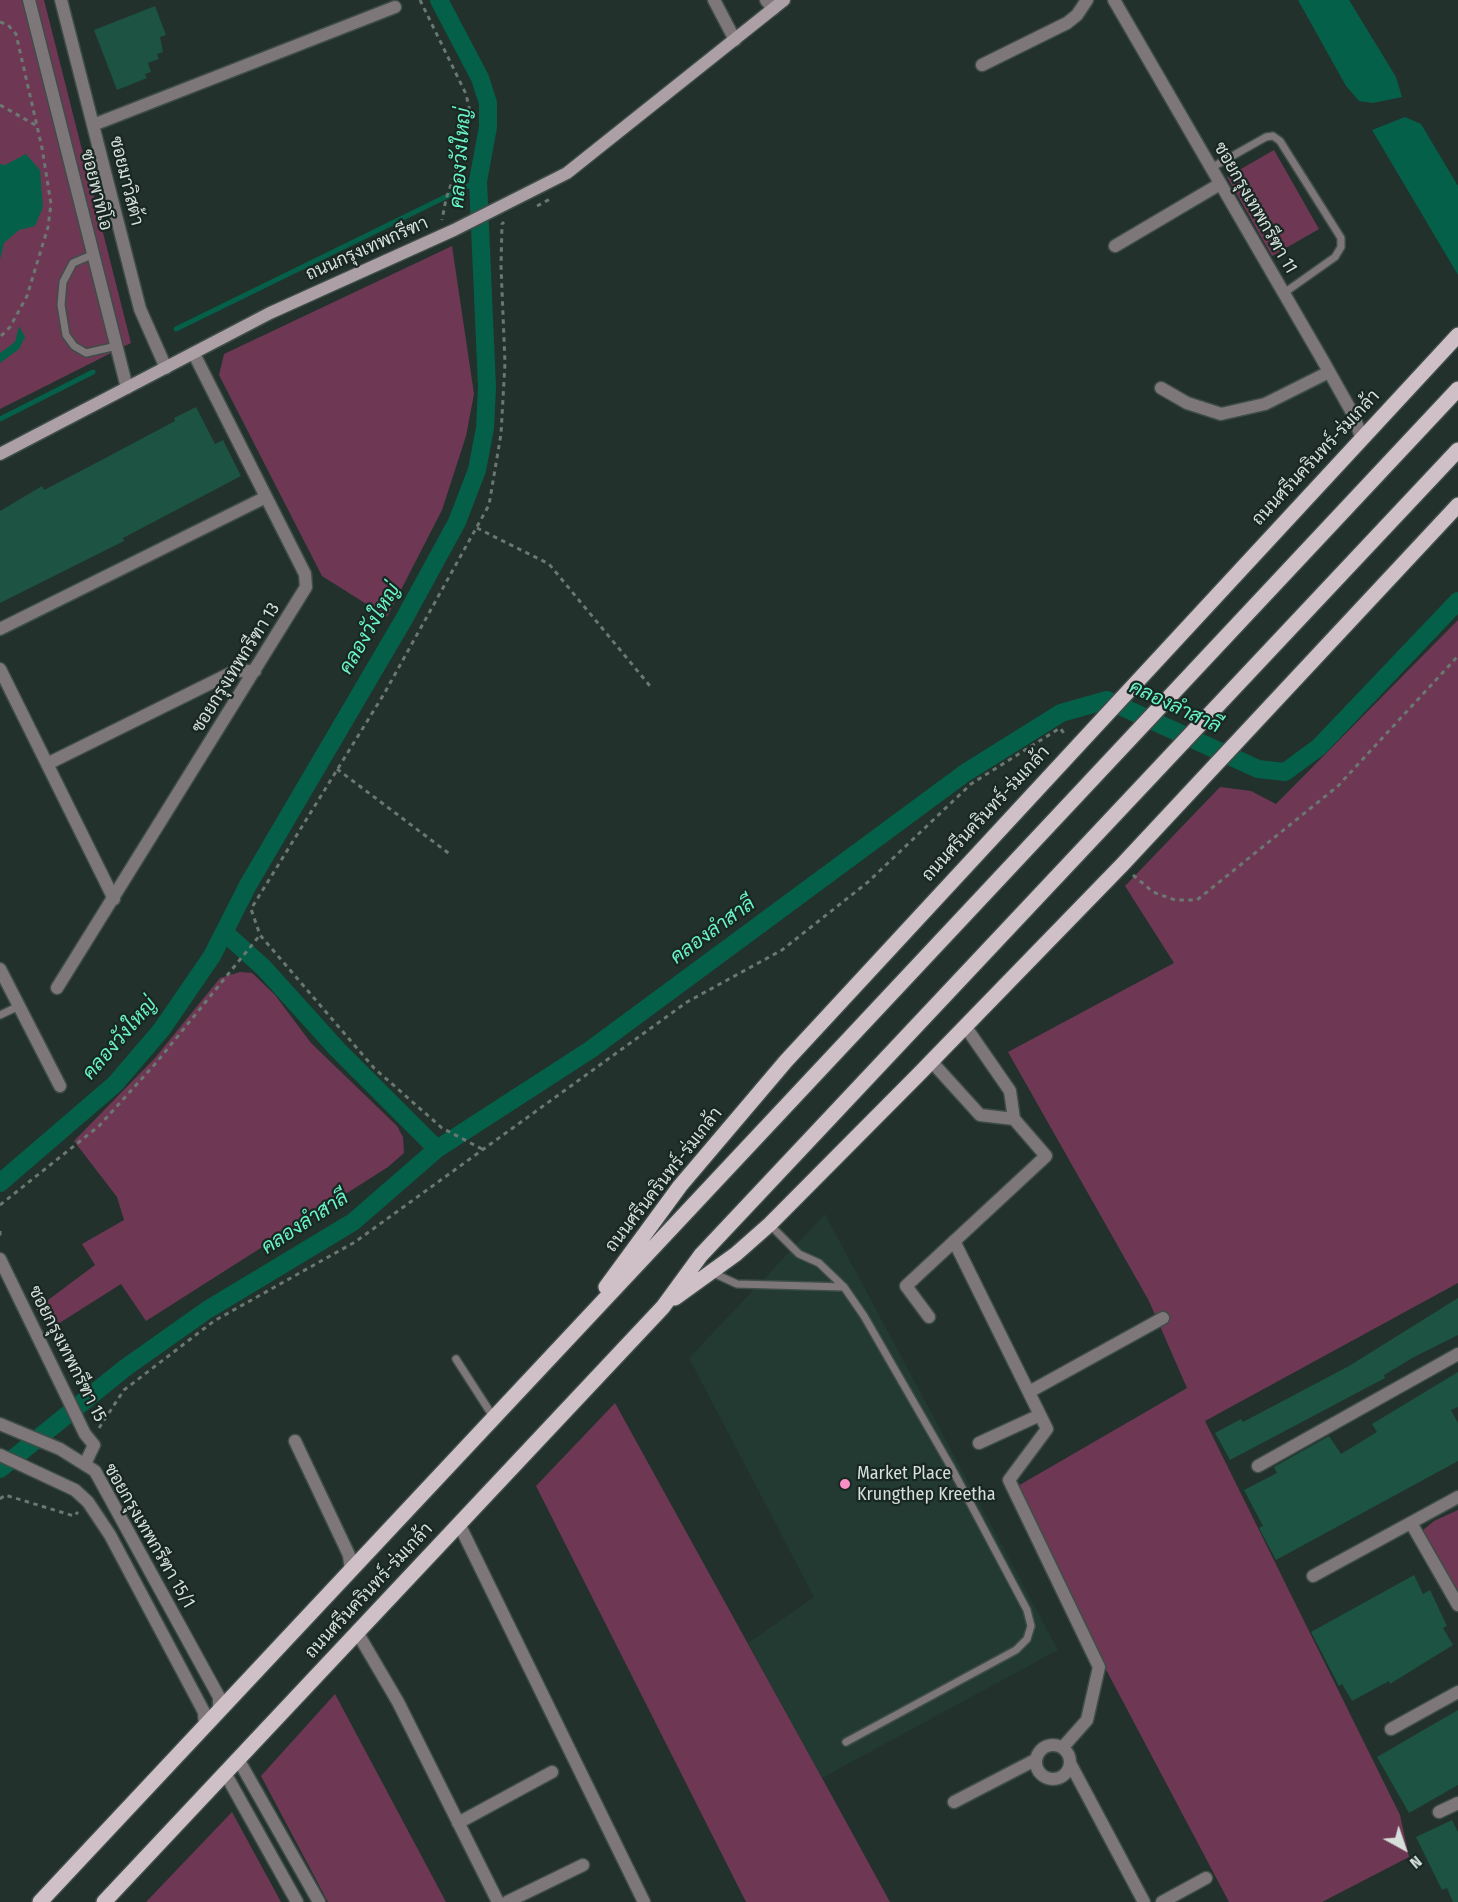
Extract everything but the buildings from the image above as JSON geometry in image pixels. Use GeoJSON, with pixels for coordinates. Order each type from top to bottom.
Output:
{"type":"FeatureCollection","features":[{"type":"Feature","properties":{"kind":"main road","name":"ถนนกรุงเทพกรีฑา"},"geometry":{"type":"LineString","coordinates":[[0,454],[270,313],[454,230],[576,168],[735,40],[769,4],[784,0]]}},
{"type":"Feature","properties":{"kind":"main road","name":"ถนนศรีนครินทร์-ร่มเกล้า"},"geometry":{"type":"LineString","coordinates":[[567,1341],[680,1186],[786,1060],[1361,437],[1458,335]]}},
{"type":"Feature","properties":{"kind":"main road","name":"ถนนศรีนครินทร์-ร่มเกล้า"},"geometry":{"type":"LineString","coordinates":[[40,1902],[1215,651],[1458,389]]}},
{"type":"Feature","properties":{"kind":"main road","name":"ถนนศรีนครินทร์-ร่มเกล้า"},"geometry":{"type":"LineString","coordinates":[[104,1902],[663,1307],[701,1256],[1458,450]]}},
{"type":"Feature","properties":{"kind":"main road","name":"ถนนศรีนครินทร์-ร่มเกล้า"},"geometry":{"type":"LineString","coordinates":[[663,1307],[770,1224],[1122,866],[1458,505]]}},
{"type":"Feature","properties":{"kind":"street","name":"ซอยพาทิโอ"},"geometry":{"type":"LineString","coordinates":[[29,0],[127,388]]}},
{"type":"Feature","properties":{"kind":"street","name":"ซอยมาวิสต้า"},"geometry":{"type":"LineString","coordinates":[[61,0],[140,309],[166,368]]}},
{"type":"Feature","properties":{"kind":"street"},"geometry":{"type":"LineString","coordinates":[[714,0],[735,40]]}},
{"type":"Feature","properties":{"kind":"street"},"geometry":{"type":"LineString","coordinates":[[982,65],[1067,22],[1077,15],[1087,0]]}},
{"type":"Feature","properties":{"kind":"street","name":"ซอยกรุงเทพกรีฑา 11"},"geometry":{"type":"LineString","coordinates":[[1114,0],[1354,416],[1361,437]]}},
{"type":"Feature","properties":{"kind":"street"},"geometry":{"type":"LineString","coordinates":[[93,125],[395,7]]}},
{"type":"Feature","properties":{"kind":"street"},"geometry":{"type":"LineString","coordinates":[[1115,246],[1220,184]]}},
{"type":"Feature","properties":{"kind":"street","name":"ซอยกรุงเทพกรีฑา 13"},"geometry":{"type":"LineString","coordinates":[[57,988],[306,587],[305,574],[194,354]]}},
{"type":"Feature","properties":{"kind":"street"},"geometry":{"type":"LineString","coordinates":[[1161,388],[1187,403],[1221,414],[1265,404],[1329,372]]}},
{"type":"Feature","properties":{"kind":"street"},"geometry":{"type":"LineString","coordinates":[[0,629],[266,497]]}},
{"type":"Feature","properties":{"kind":"street"},"geometry":{"type":"LineString","coordinates":[[0,669],[114,898]]}},
{"type":"Feature","properties":{"kind":"street"},"geometry":{"type":"LineString","coordinates":[[47,764],[234,671],[255,671]]}},
{"type":"Feature","properties":{"kind":"street"},"geometry":{"type":"LineString","coordinates":[[0,969],[60,1086]]}},
{"type":"Feature","properties":{"kind":"street"},"geometry":{"type":"LineString","coordinates":[[929,1317],[906,1286],[1046,1156],[1014,1119],[1010,1091],[965,1026]]}},
{"type":"Feature","properties":{"kind":"street"},"geometry":{"type":"LineString","coordinates":[[931,1061],[980,1114],[1014,1119]]}},
{"type":"Feature","properties":{"kind":"street"},"geometry":{"type":"LineString","coordinates":[[954,1241],[1047,1429],[1010,1480],[1099,1667],[1087,1720],[1063,1747]]}},
{"type":"Feature","properties":{"kind":"street","name":"ซอยกรุงเทพกรีฑา 15"},"geometry":{"type":"LineString","coordinates":[[0,1259],[94,1445],[85,1464]]}},
{"type":"Feature","properties":{"kind":"street"},"geometry":{"type":"LineString","coordinates":[[1029,1392],[1163,1318]]}},
{"type":"Feature","properties":{"kind":"street"},"geometry":{"type":"LineString","coordinates":[[1258,1466],[1458,1354]]}},
{"type":"Feature","properties":{"kind":"street"},"geometry":{"type":"LineString","coordinates":[[979,1443],[1040,1415]]}},
{"type":"Feature","properties":{"kind":"street","name":"ซอยกรุงเทพกรีฑา 15/1"},"geometry":{"type":"LineString","coordinates":[[0,1424],[60,1449],[95,1471],[219,1697],[219,1711]]}},
{"type":"Feature","properties":{"kind":"street"},"geometry":{"type":"LineString","coordinates":[[295,1441],[349,1555],[351,1571]]}},
{"type":"Feature","properties":{"kind":"street","name":"ซอยกรุงเทพกรีฑา 15/1"},"geometry":{"type":"LineString","coordinates":[[0,1455],[75,1490],[88,1502],[110,1535],[204,1712],[205,1726]]}},
{"type":"Feature","properties":{"kind":"street"},"geometry":{"type":"LineString","coordinates":[[1312,1576],[1458,1497]]}},
{"type":"Feature","properties":{"kind":"street"},"geometry":{"type":"LineString","coordinates":[[1411,1523],[1458,1605]]}},
{"type":"Feature","properties":{"kind":"street"},"geometry":{"type":"LineString","coordinates":[[459,1524],[644,1902]]}},
{"type":"Feature","properties":{"kind":"street"},"geometry":{"type":"LineString","coordinates":[[357,1632],[398,1702],[498,1902]]}},
{"type":"Feature","properties":{"kind":"street"},"geometry":{"type":"LineString","coordinates":[[1391,1729],[1458,1692]]}},
{"type":"Feature","properties":{"kind":"street"},"geometry":{"type":"LineString","coordinates":[[954,1802],[1035,1760],[1046,1746],[1063,1747],[1144,1902]]}},
{"type":"Feature","properties":{"kind":"street"},"geometry":{"type":"LineString","coordinates":[[238,1759],[319,1902]]}},
{"type":"Feature","properties":{"kind":"street"},"geometry":{"type":"LineString","coordinates":[[1035,1760],[1041,1775],[1050,1779],[1065,1774],[1070,1763]]}},
{"type":"Feature","properties":{"kind":"street"},"geometry":{"type":"LineString","coordinates":[[458,1823],[552,1772]]}},
{"type":"Feature","properties":{"kind":"street"},"geometry":{"type":"LineString","coordinates":[[225,1773],[297,1902]]}},
{"type":"Feature","properties":{"kind":"street"},"geometry":{"type":"LineString","coordinates":[[1438,1812],[1458,1803]]}},
{"type":"Feature","properties":{"kind":"street"},"geometry":{"type":"LineString","coordinates":[[507,1902],[583,1865]]}},
{"type":"Feature","properties":{"kind":"street"},"geometry":{"type":"LineString","coordinates":[[1162,1902],[1206,1878]]}},
{"type":"Feature","properties":{"kind":"lane"},"geometry":{"type":"LineString","coordinates":[[1211,168],[1266,137],[1273,136],[1280,141],[1341,238],[1341,247],[1335,257],[1284,293]]}},
{"type":"Feature","properties":{"kind":"lane"},"geometry":{"type":"LineString","coordinates":[[93,254],[73,263],[63,282],[61,305],[66,335],[74,346],[86,353],[117,346]]}},
{"type":"Feature","properties":{"kind":"lane"},"geometry":{"type":"LineString","coordinates":[[0,1015],[19,1006]]}},
{"type":"Feature","properties":{"kind":"lane"},"geometry":{"type":"LineString","coordinates":[[770,1224],[799,1254],[819,1263],[844,1287],[864,1316],[951,1467],[1027,1610],[1031,1626],[1027,1639],[1016,1650],[846,1742]]}},
{"type":"Feature","properties":{"kind":"lane"},"geometry":{"type":"LineString","coordinates":[[711,1272],[737,1284],[844,1287]]}},
{"type":"Feature","properties":{"kind":"lane"},"geometry":{"type":"LineString","coordinates":[[456,1359],[494,1418]]}},
{"type":"Feature","properties":{"kind":"path"},"geometry":{"type":"LineString","coordinates":[[420,0],[466,94],[470,112],[442,217]]}},
{"type":"Feature","properties":{"kind":"path"},"geometry":{"type":"LineString","coordinates":[[0,22],[8,25],[16,34],[37,126],[51,204],[48,227],[27,296],[10,327],[0,337]]}},
{"type":"Feature","properties":{"kind":"path"},"geometry":{"type":"LineString","coordinates":[[0,105],[37,126]]}},
{"type":"Feature","properties":{"kind":"path"},"geometry":{"type":"LineString","coordinates":[[482,1149],[442,1128],[374,1068],[260,934],[251,909],[384,694],[489,506],[501,434],[505,363],[502,224]]}},
{"type":"Feature","properties":{"kind":"path"},"geometry":{"type":"LineString","coordinates":[[477,528],[549,564],[650,686]]}},
{"type":"Feature","properties":{"kind":"path"},"geometry":{"type":"LineString","coordinates":[[1122,866],[1153,892],[1175,900],[1197,900],[1338,786],[1458,656]]}},
{"type":"Feature","properties":{"kind":"path"},"geometry":{"type":"LineString","coordinates":[[88,1437],[124,1390],[214,1321],[355,1242],[687,1002],[782,950],[868,882],[971,784],[1060,728],[1067,738]]}},
{"type":"Feature","properties":{"kind":"path"},"geometry":{"type":"LineString","coordinates":[[337,769],[451,855]]}},
{"type":"Feature","properties":{"kind":"path"},"geometry":{"type":"LineString","coordinates":[[0,1205],[99,1126],[156,1063],[260,934]]}},
{"type":"Feature","properties":{"kind":"path"},"geometry":{"type":"LineString","coordinates":[[0,1231],[0,1238]]}},
{"type":"Feature","properties":{"kind":"path"},"geometry":{"type":"LineString","coordinates":[[0,1499],[5,1495],[74,1516],[88,1502]]}},
{"type":"Feature","properties":{"kind":"shaded area"},"geometry":{"type":"Polygon","coordinates":[[[0,0],[44,0],[131,343],[0,409],[0,0]]]}},
{"type":"Feature","properties":{"kind":"shaded area"},"geometry":{"type":"Polygon","coordinates":[[[1298,0],[1349,0],[1396,77],[1402,97],[1373,103],[1359,101],[1346,86],[1298,0]]]}},
{"type":"Feature","properties":{"kind":"shaded area"},"geometry":{"type":"Polygon","coordinates":[[[1405,117],[1421,124],[1458,186],[1458,275],[1372,130],[1405,117]]]}},
{"type":"Feature","properties":{"kind":"shaded area"},"geometry":{"type":"Polygon","coordinates":[[[1274,150],[1319,229],[1272,256],[1227,177],[1274,150]]]}},
{"type":"Feature","properties":{"kind":"shaded area"},"geometry":{"type":"Polygon","coordinates":[[[26,154],[40,170],[43,207],[35,226],[19,230],[4,243],[0,260],[0,164],[5,165],[26,154]]]}},
{"type":"Feature","properties":{"kind":"shaded area"},"geometry":{"type":"Polygon","coordinates":[[[452,246],[474,394],[466,436],[442,510],[387,617],[322,576],[219,375],[224,354],[452,246]]]}},
{"type":"Feature","properties":{"kind":"shaded area"},"geometry":{"type":"Polygon","coordinates":[[[19,326],[25,337],[19,349],[0,363],[0,353],[15,342],[19,326]]]}},
{"type":"Feature","properties":{"kind":"shaded area"},"geometry":{"type":"Polygon","coordinates":[[[1458,620],[1458,1283],[1205,1421],[1400,1815],[1409,1857],[1322,1902],[1229,1902],[1011,1490],[1187,1388],[1149,1301],[1008,1052],[1174,963],[1125,886],[1220,787],[1251,791],[1276,804],[1458,620]]]}},
{"type":"Feature","properties":{"kind":"shaded area"},"geometry":{"type":"Polygon","coordinates":[[[240,972],[252,973],[275,995],[311,1043],[397,1126],[403,1137],[404,1153],[388,1167],[146,1321],[121,1284],[50,1329],[36,1309],[95,1265],[82,1244],[124,1220],[117,1197],[74,1141],[155,1058],[220,978],[240,972]]]}},
{"type":"Feature","properties":{"kind":"shaded area"},"geometry":{"type":"Polygon","coordinates":[[[825,1214],[1058,1650],[822,1778],[748,1643],[814,1597],[689,1358],[825,1214]]]}},
{"type":"Feature","properties":{"kind":"shaded area"},"geometry":{"type":"Polygon","coordinates":[[[615,1403],[890,1902],[746,1902],[536,1486],[615,1403]]]}},
{"type":"Feature","properties":{"kind":"shaded area"},"geometry":{"type":"Polygon","coordinates":[[[1458,1510],[1458,1592],[1422,1531],[1434,1521],[1458,1510]]]}},
{"type":"Feature","properties":{"kind":"shaded area"},"geometry":{"type":"Polygon","coordinates":[[[335,1694],[446,1902],[328,1902],[261,1776],[335,1694]]]}},
{"type":"Feature","properties":{"kind":"shaded area"},"geometry":{"type":"Polygon","coordinates":[[[232,1812],[281,1902],[146,1902],[232,1812]]]}},
{"type":"Feature","properties":{"kind":"waterway","name":"คลองวังใหญ่"},"geometry":{"type":"LineString","coordinates":[[0,1183],[115,1084],[162,1029],[212,956],[248,885],[404,619],[457,522],[477,470],[485,428],[487,387],[478,181],[488,127],[488,103],[480,78],[439,0]]}},
{"type":"Feature","properties":{"kind":"waterway"},"geometry":{"type":"LineString","coordinates":[[176,329],[478,181]]}},
{"type":"Feature","properties":{"kind":"waterway"},"geometry":{"type":"LineString","coordinates":[[0,419],[93,372]]}},
{"type":"Feature","properties":{"kind":"waterway","name":"คลองลำสาลี"},"geometry":{"type":"LineString","coordinates":[[0,1469],[125,1368],[207,1310],[353,1222],[437,1149],[590,1050],[965,773],[1061,713],[1107,700],[1258,769],[1285,772],[1319,747],[1458,601]]}},
{"type":"Feature","properties":{"kind":"waterway"},"geometry":{"type":"LineString","coordinates":[[224,932],[264,968],[337,1049],[437,1149]]}},
{"type":"Feature","properties":{"kind":"place","name":"Market Place Krungthep Kreetha"},"geometry":{"type":"Point","coordinates":[845,1484]}}]}
